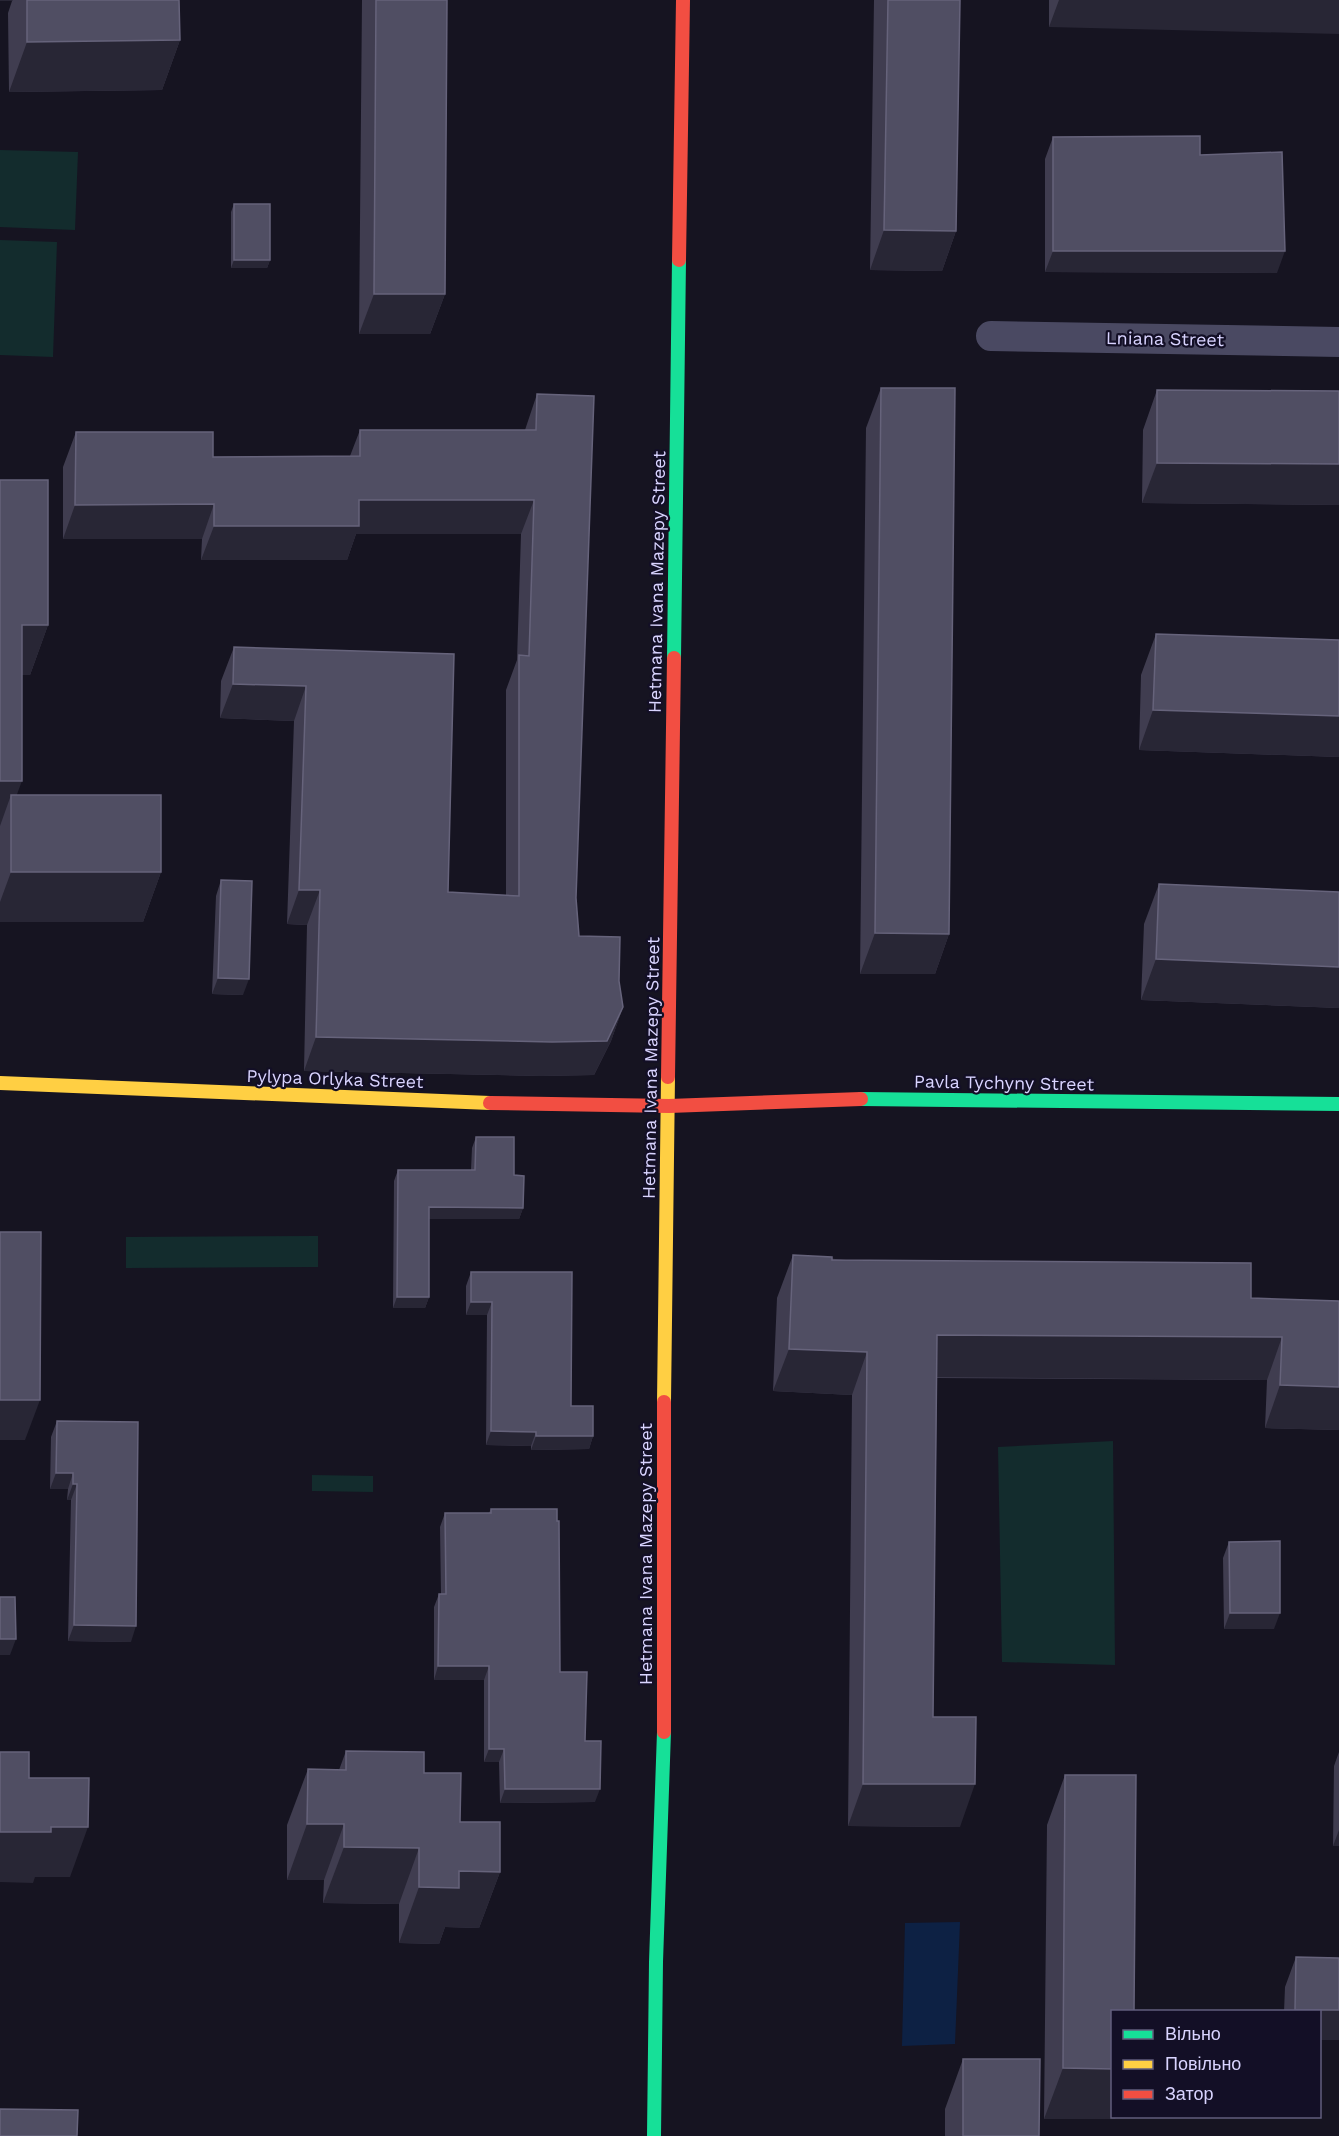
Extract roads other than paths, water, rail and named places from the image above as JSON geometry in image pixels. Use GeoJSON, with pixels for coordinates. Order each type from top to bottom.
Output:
{"type":"FeatureCollection","features":[{"type":"Feature","properties":{"kind":"main road","name":"Hetmana Ivana Mazepy Street"},"geometry":{"type":"LineString","coordinates":[[654,2136],[656,1962],[664,1729],[664,1389],[683,0]]}},
{"type":"Feature","properties":{"kind":"main road","name":"Pylypa Orlyka Street"},"geometry":{"type":"LineString","coordinates":[[0,1083],[538,1105],[669,1107]]}},
{"type":"Feature","properties":{"kind":"main road","name":"Pavla Tychyny Street"},"geometry":{"type":"LineString","coordinates":[[669,1107],[836,1099],[1339,1104]]}},
{"type":"Feature","properties":{"kind":"street","name":"Lniana Street"},"geometry":{"type":"LineString","coordinates":[[991,336],[1339,342]]}},
{"type":"Feature","properties":{"kind":"water"},"geometry":{"type":"Polygon","coordinates":[[[960,1922],[955,2044],[902,2046],[905,1923],[960,1922]]]}}]}
